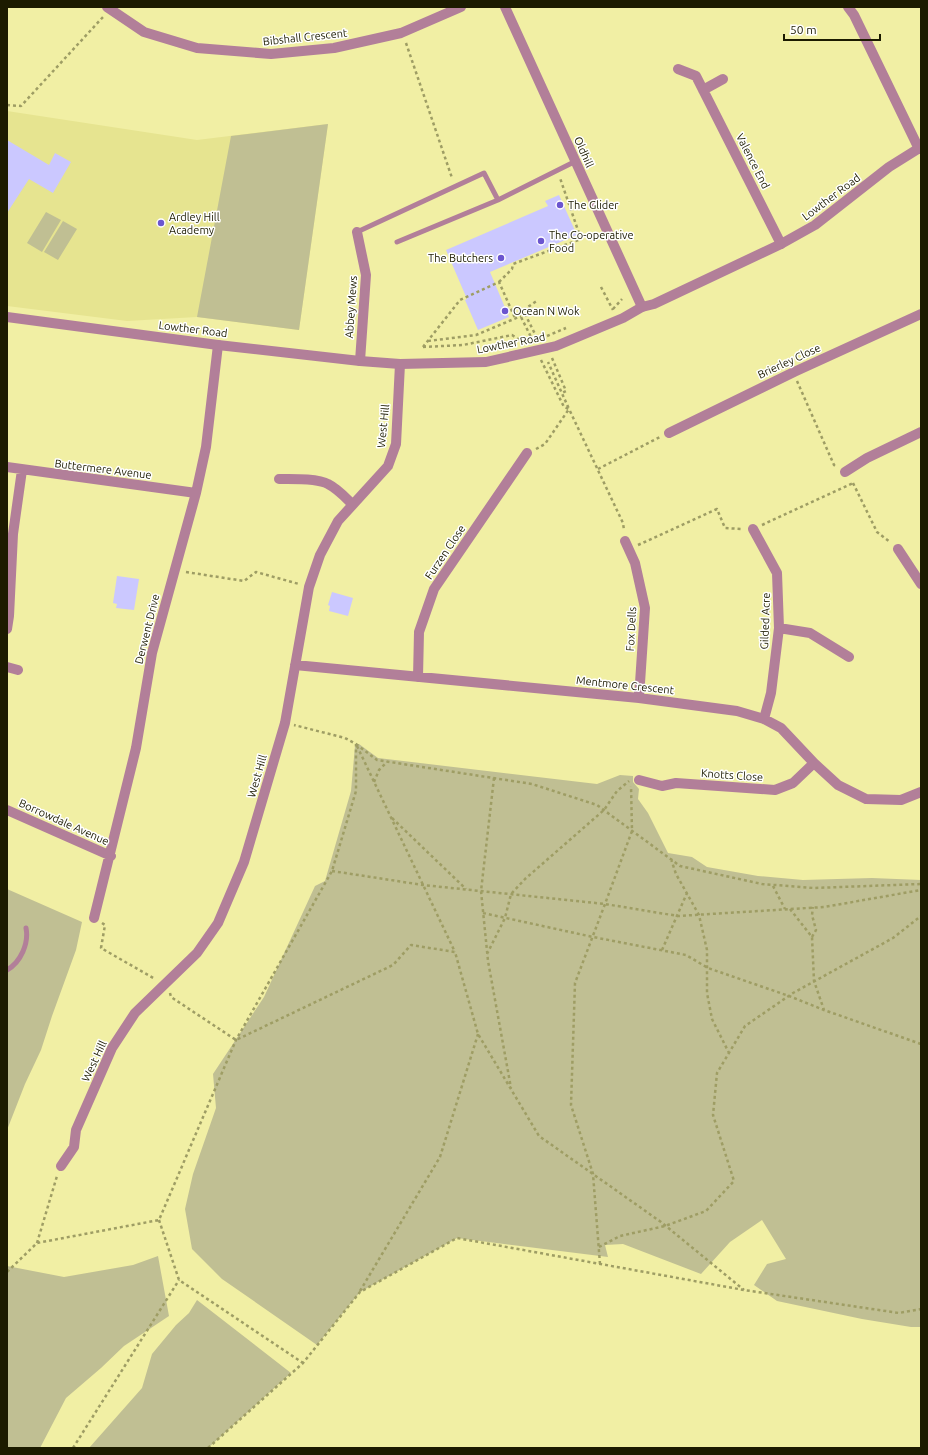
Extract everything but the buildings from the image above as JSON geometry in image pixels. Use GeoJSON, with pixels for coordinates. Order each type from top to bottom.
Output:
{"type":"FeatureCollection","features":[{"type":"Feature","properties":{"kind":"street","name":"Bibshall Crescent"},"geometry":{"type":"LineString","coordinates":[[107,7],[144,32],[197,48],[271,54],[334,48],[401,33],[461,7]]}},
{"type":"Feature","properties":{"kind":"street","name":"Oldhill"},"geometry":{"type":"LineString","coordinates":[[505,7],[642,307]]}},
{"type":"Feature","properties":{"kind":"street"},"geometry":{"type":"LineString","coordinates":[[848,7],[854,15],[920,148]]}},
{"type":"Feature","properties":{"kind":"street","name":"Valence End"},"geometry":{"type":"LineString","coordinates":[[678,69],[696,76],[781,244]]}},
{"type":"Feature","properties":{"kind":"street"},"geometry":{"type":"LineString","coordinates":[[702,90],[724,79]]}},
{"type":"Feature","properties":{"kind":"street","name":"Lowther Road"},"geometry":{"type":"LineString","coordinates":[[7,317],[218,345],[360,361],[400,364],[486,362],[556,346],[623,318],[642,307],[654,304],[781,244],[815,225],[889,168],[920,148]]}},
{"type":"Feature","properties":{"kind":"street","name":"Abbey Mews"},"geometry":{"type":"LineString","coordinates":[[357,232],[366,275],[360,361]]}},
{"type":"Feature","properties":{"kind":"street","name":"Brierley Close"},"geometry":{"type":"LineString","coordinates":[[669,433],[794,372],[921,314]]}},
{"type":"Feature","properties":{"kind":"street","name":"Derwent Drive"},"geometry":{"type":"LineString","coordinates":[[94,918],[111,856],[136,748],[152,653],[196,493],[206,447],[218,345]]}},
{"type":"Feature","properties":{"kind":"street","name":"West Hill"},"geometry":{"type":"LineString","coordinates":[[60,1166],[74,1147],[76,1130],[112,1048],[135,1014],[197,953],[218,923],[244,862],[285,723],[294,665],[309,587],[320,555],[338,521],[388,466],[396,444],[400,364]]}},
{"type":"Feature","properties":{"kind":"street"},"geometry":{"type":"LineString","coordinates":[[845,472],[867,458],[921,432]]}},
{"type":"Feature","properties":{"kind":"street","name":"Furzen Close"},"geometry":{"type":"LineString","coordinates":[[418,677],[420,632],[434,589],[527,454]]}},
{"type":"Feature","properties":{"kind":"street","name":"Buttermere Avenue"},"geometry":{"type":"LineString","coordinates":[[7,467],[196,493]]}},
{"type":"Feature","properties":{"kind":"street"},"geometry":{"type":"LineString","coordinates":[[7,629],[13,534],[22,470]]}},
{"type":"Feature","properties":{"kind":"street"},"geometry":{"type":"LineString","coordinates":[[279,479],[308,480],[327,483],[352,504]]}},
{"type":"Feature","properties":{"kind":"street","name":"Gilded Acre"},"geometry":{"type":"LineString","coordinates":[[753,529],[777,573],[779,628],[771,694],[764,719]]}},
{"type":"Feature","properties":{"kind":"street","name":"Fox Dells"},"geometry":{"type":"LineString","coordinates":[[625,541],[635,563],[645,608],[639,698]]}},
{"type":"Feature","properties":{"kind":"street"},"geometry":{"type":"LineString","coordinates":[[898,549],[921,584]]}},
{"type":"Feature","properties":{"kind":"street"},"geometry":{"type":"LineString","coordinates":[[779,628],[810,633],[849,657]]}},
{"type":"Feature","properties":{"kind":"street","name":"Mentmore Crescent"},"geometry":{"type":"LineString","coordinates":[[294,665],[639,698],[737,711],[764,719],[781,728],[814,763],[838,785],[866,799],[901,800],[921,792]]}},
{"type":"Feature","properties":{"kind":"street"},"geometry":{"type":"LineString","coordinates":[[7,667],[18,670]]}},
{"type":"Feature","properties":{"kind":"street","name":"Knotts Close"},"geometry":{"type":"LineString","coordinates":[[639,780],[662,786],[676,783],[775,790],[794,783],[814,763]]}},
{"type":"Feature","properties":{"kind":"street","name":"Borrowdale Avenue"},"geometry":{"type":"LineString","coordinates":[[7,810],[111,856]]}},
{"type":"Feature","properties":{"kind":"lane"},"geometry":{"type":"LineString","coordinates":[[398,242],[498,200],[576,161]]}},
{"type":"Feature","properties":{"kind":"lane"},"geometry":{"type":"LineString","coordinates":[[357,232],[484,173],[498,200]]}},
{"type":"Feature","properties":{"kind":"lane"},"geometry":{"type":"LineString","coordinates":[[7,970],[18,960],[24,949],[28,934],[26,928]]}},
{"type":"Feature","properties":{"kind":"path"},"geometry":{"type":"LineString","coordinates":[[7,105],[21,106],[103,17]]}},
{"type":"Feature","properties":{"kind":"path"},"geometry":{"type":"LineString","coordinates":[[405,41],[455,186]]}},
{"type":"Feature","properties":{"kind":"path"},"geometry":{"type":"LineString","coordinates":[[541,340],[522,342],[512,335],[463,345],[423,347],[460,300],[499,282],[512,269],[513,264],[582,239],[557,170]]}},
{"type":"Feature","properties":{"kind":"path"},"geometry":{"type":"LineString","coordinates":[[499,282],[515,318]]}},
{"type":"Feature","properties":{"kind":"path"},"geometry":{"type":"LineString","coordinates":[[601,287],[613,310]]}},
{"type":"Feature","properties":{"kind":"path"},"geometry":{"type":"LineString","coordinates":[[606,313],[613,310],[622,299]]}},
{"type":"Feature","properties":{"kind":"path"},"geometry":{"type":"LineString","coordinates":[[532,341],[519,313],[538,300]]}},
{"type":"Feature","properties":{"kind":"path"},"geometry":{"type":"LineString","coordinates":[[525,309],[536,338]]}},
{"type":"Feature","properties":{"kind":"path"},"geometry":{"type":"LineString","coordinates":[[427,341],[476,336],[521,316]]}},
{"type":"Feature","properties":{"kind":"path"},"geometry":{"type":"LineString","coordinates":[[545,337],[571,326]]}},
{"type":"Feature","properties":{"kind":"path"},"geometry":{"type":"LineString","coordinates":[[551,356],[566,391],[562,393]]}},
{"type":"Feature","properties":{"kind":"path"},"geometry":{"type":"LineString","coordinates":[[541,360],[564,407],[569,410]]}},
{"type":"Feature","properties":{"kind":"path"},"geometry":{"type":"LineString","coordinates":[[548,362],[569,410],[623,523],[625,541],[638,546],[717,509],[725,528],[753,529],[853,483]]}},
{"type":"Feature","properties":{"kind":"path"},"geometry":{"type":"LineString","coordinates":[[794,372],[834,465],[845,472],[853,483],[877,532],[898,549]]}},
{"type":"Feature","properties":{"kind":"path"},"geometry":{"type":"LineString","coordinates":[[527,454],[545,444],[569,410]]}},
{"type":"Feature","properties":{"kind":"path"},"geometry":{"type":"LineString","coordinates":[[598,469],[669,433]]}},
{"type":"Feature","properties":{"kind":"path"},"geometry":{"type":"LineString","coordinates":[[175,570],[244,582],[256,572],[309,587]]}},
{"type":"Feature","properties":{"kind":"path"},"geometry":{"type":"LineString","coordinates":[[298,726],[345,738],[356,744],[377,760],[532,784],[597,804],[680,866],[762,884],[773,885],[814,888],[921,884]]}},
{"type":"Feature","properties":{"kind":"path"},"geometry":{"type":"LineString","coordinates":[[356,744],[455,952],[478,1034],[539,1136],[665,1226],[744,1290]]}},
{"type":"Feature","properties":{"kind":"path"},"geometry":{"type":"LineString","coordinates":[[303,1363],[179,1280],[159,1220],[236,1040],[332,871],[356,791],[356,744]]}},
{"type":"Feature","properties":{"kind":"path"},"geometry":{"type":"LineString","coordinates":[[374,783],[379,770],[387,762]]}},
{"type":"Feature","properties":{"kind":"path"},"geometry":{"type":"LineString","coordinates":[[494,778],[481,891],[487,954],[512,1091]]}},
{"type":"Feature","properties":{"kind":"path"},"geometry":{"type":"LineString","coordinates":[[487,954],[505,918],[512,894],[525,879],[604,810],[617,791],[631,780],[632,831],[575,983],[570,1105],[593,1174],[600,1264]]}},
{"type":"Feature","properties":{"kind":"path"},"geometry":{"type":"LineString","coordinates":[[390,816],[467,889]]}},
{"type":"Feature","properties":{"kind":"path"},"geometry":{"type":"LineString","coordinates":[[670,859],[676,874],[699,915],[707,950],[707,993],[712,1019],[729,1053]]}},
{"type":"Feature","properties":{"kind":"path"},"geometry":{"type":"LineString","coordinates":[[332,871],[423,885],[605,904],[676,916],[824,906],[921,890]]}},
{"type":"Feature","properties":{"kind":"path"},"geometry":{"type":"LineString","coordinates":[[773,885],[785,909]]}},
{"type":"Feature","properties":{"kind":"path"},"geometry":{"type":"LineString","coordinates":[[662,950],[686,893]]}},
{"type":"Feature","properties":{"kind":"path"},"geometry":{"type":"LineString","coordinates":[[813,907],[812,915],[816,930],[812,937],[814,981],[824,1010]]}},
{"type":"Feature","properties":{"kind":"path"},"geometry":{"type":"LineString","coordinates":[[790,909],[812,937]]}},
{"type":"Feature","properties":{"kind":"path"},"geometry":{"type":"LineString","coordinates":[[483,913],[592,937],[686,955],[708,968],[921,1044]]}},
{"type":"Feature","properties":{"kind":"path"},"geometry":{"type":"LineString","coordinates":[[599,1247],[620,1236],[665,1226],[706,1211],[734,1181],[713,1115],[717,1073],[745,1026],[814,981],[894,938],[921,916]]}},
{"type":"Feature","properties":{"kind":"path"},"geometry":{"type":"LineString","coordinates":[[94,918],[105,925],[101,948],[165,985],[171,996],[236,1040]]}},
{"type":"Feature","properties":{"kind":"path"},"geometry":{"type":"LineString","coordinates":[[236,1040],[393,965],[411,945],[455,952]]}},
{"type":"Feature","properties":{"kind":"path"},"geometry":{"type":"LineString","coordinates":[[208,1448],[303,1363],[360,1292],[440,1157],[478,1034]]}},
{"type":"Feature","properties":{"kind":"path"},"geometry":{"type":"LineString","coordinates":[[7,1272],[37,1242],[60,1166]]}},
{"type":"Feature","properties":{"kind":"path"},"geometry":{"type":"LineString","coordinates":[[37,1242],[159,1220]]}},
{"type":"Feature","properties":{"kind":"path"},"geometry":{"type":"LineString","coordinates":[[360,1292],[457,1238],[744,1290],[899,1313],[921,1309]]}},
{"type":"Feature","properties":{"kind":"path"},"geometry":{"type":"LineString","coordinates":[[73,1448],[179,1280]]}},
{"type":"Feature","properties":{"kind":"shaded area","name":"Ardley Hill Academy"},"geometry":{"type":"Polygon","coordinates":[[[7,111],[197,140],[328,124],[299,330],[197,317],[127,321],[7,306],[7,111]]]}},
{"type":"Feature","properties":{"kind":"shaded area"},"geometry":{"type":"Polygon","coordinates":[[[328,124],[299,330],[197,317],[231,136],[328,124]]]}},
{"type":"Feature","properties":{"kind":"shaded area"},"geometry":{"type":"Polygon","coordinates":[[[46,212],[61,220],[42,252],[27,243],[46,212]]]}},
{"type":"Feature","properties":{"kind":"shaded area"},"geometry":{"type":"Polygon","coordinates":[[[63,221],[77,229],[58,260],[44,252],[63,221]]]}},
{"type":"Feature","properties":{"kind":"shaded area"},"geometry":{"type":"Polygon","coordinates":[[[359,744],[378,758],[597,784],[620,775],[633,776],[633,782],[639,789],[638,799],[648,813],[668,853],[692,857],[707,867],[758,876],[803,880],[872,878],[921,880],[921,1327],[911,1327],[862,1319],[777,1301],[754,1285],[767,1264],[786,1259],[762,1220],[730,1242],[701,1274],[623,1244],[605,1245],[608,1257],[457,1238],[360,1292],[317,1345],[222,1279],[192,1249],[185,1209],[193,1174],[216,1108],[213,1074],[264,997],[315,886],[325,881],[351,791],[355,746],[359,744]]]}},
{"type":"Feature","properties":{"kind":"shaded area"},"geometry":{"type":"Polygon","coordinates":[[[7,889],[82,922],[76,950],[41,1050],[25,1084],[7,1130],[7,889]]]}},
{"type":"Feature","properties":{"kind":"shaded area"},"geometry":{"type":"Polygon","coordinates":[[[158,1256],[169,1316],[124,1346],[66,1398],[40,1448],[7,1448],[7,1266],[64,1277],[133,1265],[158,1256]]]}},
{"type":"Feature","properties":{"kind":"shaded area"},"geometry":{"type":"Polygon","coordinates":[[[197,1300],[291,1373],[208,1448],[89,1448],[142,1388],[152,1354],[176,1325],[189,1313],[197,1300]]]}},
{"type":"Feature","properties":{"kind":"place","name":"The Glider"},"geometry":{"type":"Point","coordinates":[560,205]}},
{"type":"Feature","properties":{"kind":"place","name":"Ardley Hill Academy"},"geometry":{"type":"Point","coordinates":[161,223]}},
{"type":"Feature","properties":{"kind":"place","name":"The Co-operative Food"},"geometry":{"type":"Point","coordinates":[541,241]}},
{"type":"Feature","properties":{"kind":"place","name":"The Butchers"},"geometry":{"type":"Point","coordinates":[501,258]}},
{"type":"Feature","properties":{"kind":"place","name":"Ocean N Wok"},"geometry":{"type":"Point","coordinates":[505,311]}}]}
